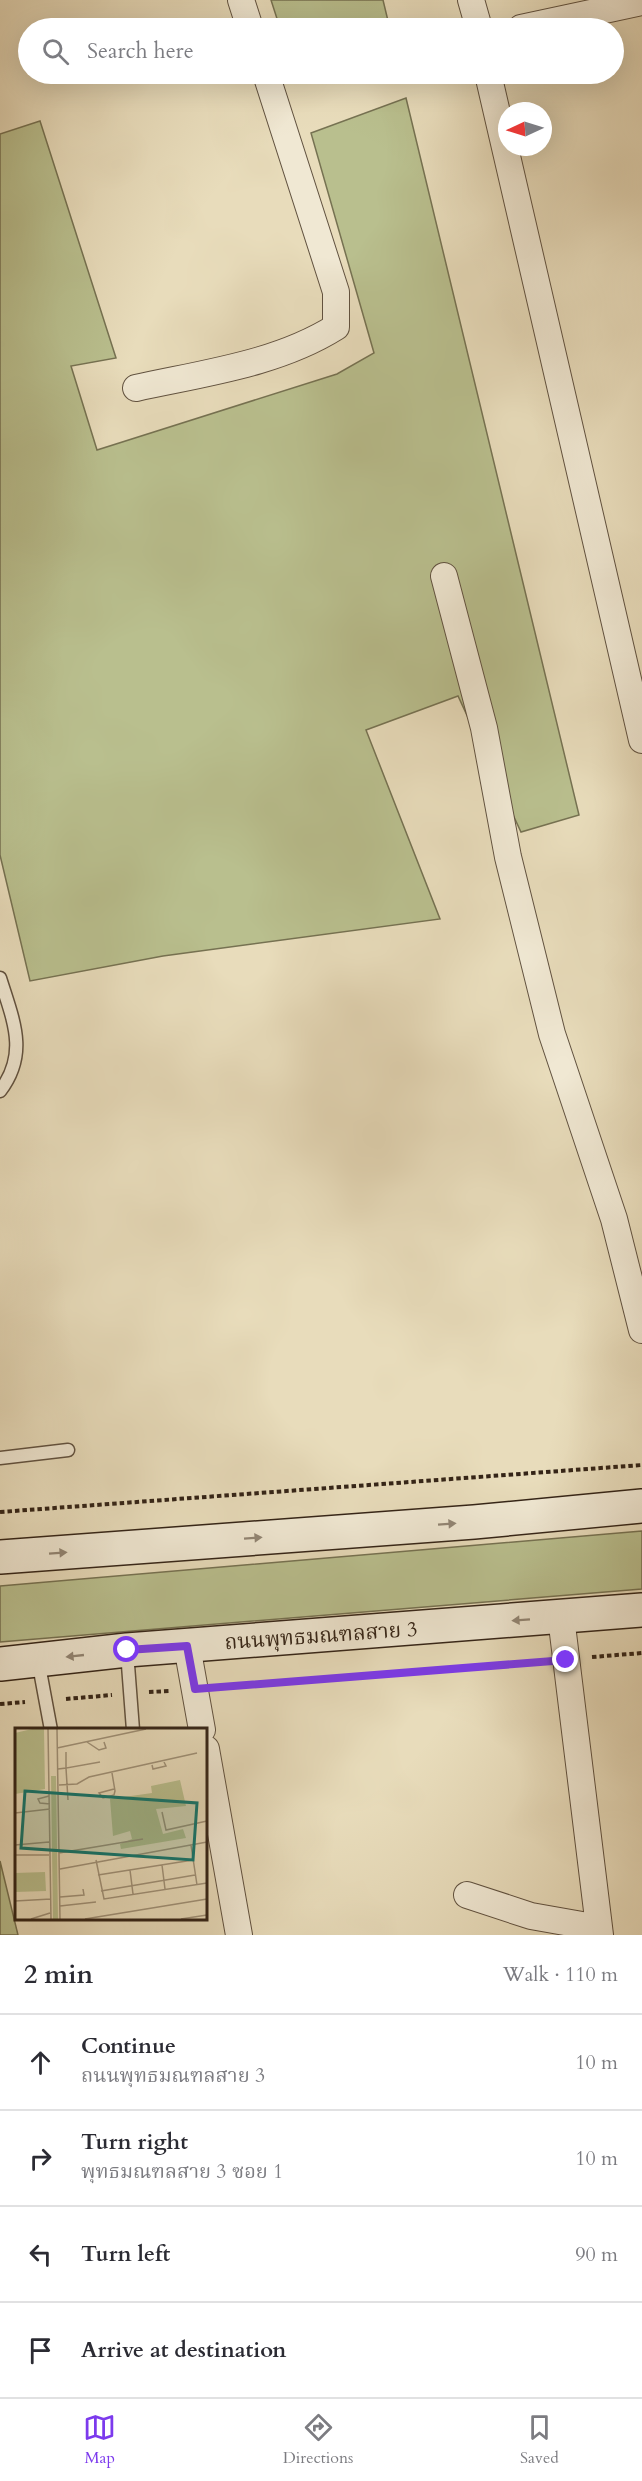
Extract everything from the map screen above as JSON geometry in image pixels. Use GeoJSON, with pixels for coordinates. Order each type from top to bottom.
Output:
{"type":"FeatureCollection","features":[{"type":"Feature","properties":{"kind":"main road"},"geometry":{"type":"LineString","coordinates":[[0,1557],[474,1522],[642,1506]]}},
{"type":"Feature","properties":{"kind":"main road","name":"ถนนพุทธมณฑลสาย 3"},"geometry":{"type":"LineString","coordinates":[[0,1664],[127,1650],[642,1610]]}},
{"type":"Feature","properties":{"kind":"street"},"geometry":{"type":"LineString","coordinates":[[241,0],[247,18]]}},
{"type":"Feature","properties":{"kind":"street"},"geometry":{"type":"LineString","coordinates":[[471,0],[476,18]]}},
{"type":"Feature","properties":{"kind":"street"},"geometry":{"type":"LineString","coordinates":[[568,18],[642,2]]}},
{"type":"Feature","properties":{"kind":"street"},"geometry":{"type":"LineString","coordinates":[[136,388],[263,360],[316,339],[336,327],[336,292],[269,84]]}},
{"type":"Feature","properties":{"kind":"street"},"geometry":{"type":"LineString","coordinates":[[490,84],[642,740]]}},
{"type":"Feature","properties":{"kind":"street"},"geometry":{"type":"LineString","coordinates":[[444,576],[484,728],[508,856],[552,1034],[614,1218],[642,1330]]}},
{"type":"Feature","properties":{"kind":"street"},"geometry":{"type":"LineString","coordinates":[[467,1895],[531,1916],[600,1932],[561,1617]]}},
{"type":"Feature","properties":{"kind":"street"},"geometry":{"type":"LineString","coordinates":[[187,1646],[202,1728]]}},
{"type":"Feature","properties":{"kind":"street"},"geometry":{"type":"LineString","coordinates":[[207,1755],[239,1935]]}},
{"type":"Feature","properties":{"kind":"lane"},"geometry":{"type":"LineString","coordinates":[[0,978],[10,1010],[18,1055],[13,1074],[0,1091]]}},
{"type":"Feature","properties":{"kind":"lane"},"geometry":{"type":"LineString","coordinates":[[0,1458],[68,1450]]}},
{"type":"Feature","properties":{"kind":"lane"},"geometry":{"type":"LineString","coordinates":[[127,1650],[133,1728]]}},
{"type":"Feature","properties":{"kind":"lane"},"geometry":{"type":"LineString","coordinates":[[38,1660],[51,1728]]}},
{"type":"Feature","properties":{"kind":"path"},"geometry":{"type":"LineString","coordinates":[[0,1512],[642,1465]]}},
{"type":"Feature","properties":{"kind":"path"},"geometry":{"type":"LineString","coordinates":[[0,1704],[642,1653]]}},
{"type":"Feature","properties":{"kind":"green space"},"geometry":{"type":"Polygon","coordinates":[[[271,0],[383,0],[387,18],[277,18],[271,0]]]}},
{"type":"Feature","properties":{"kind":"green space"},"geometry":{"type":"Polygon","coordinates":[[[406,98],[579,815],[521,832],[458,696],[366,730],[440,919],[163,956],[30,981],[0,855],[0,134],[40,121],[116,358],[71,366],[97,450],[337,374],[374,353],[311,133],[406,98]]]}},
{"type":"Feature","properties":{"kind":"green space"},"geometry":{"type":"Polygon","coordinates":[[[642,1531],[642,1589],[0,1642],[0,1586],[642,1531]]]}},
{"type":"Feature","properties":{"kind":"green space"},"geometry":{"type":"Polygon","coordinates":[[[0,1861],[18,1935],[0,1935],[0,1861]]]}},
{"type":"Feature","properties":{"kind":"route"},"geometry":{"type":"LineString","coordinates":[[127,1650],[187,1646],[195,1689],[566,1660]]}}]}
